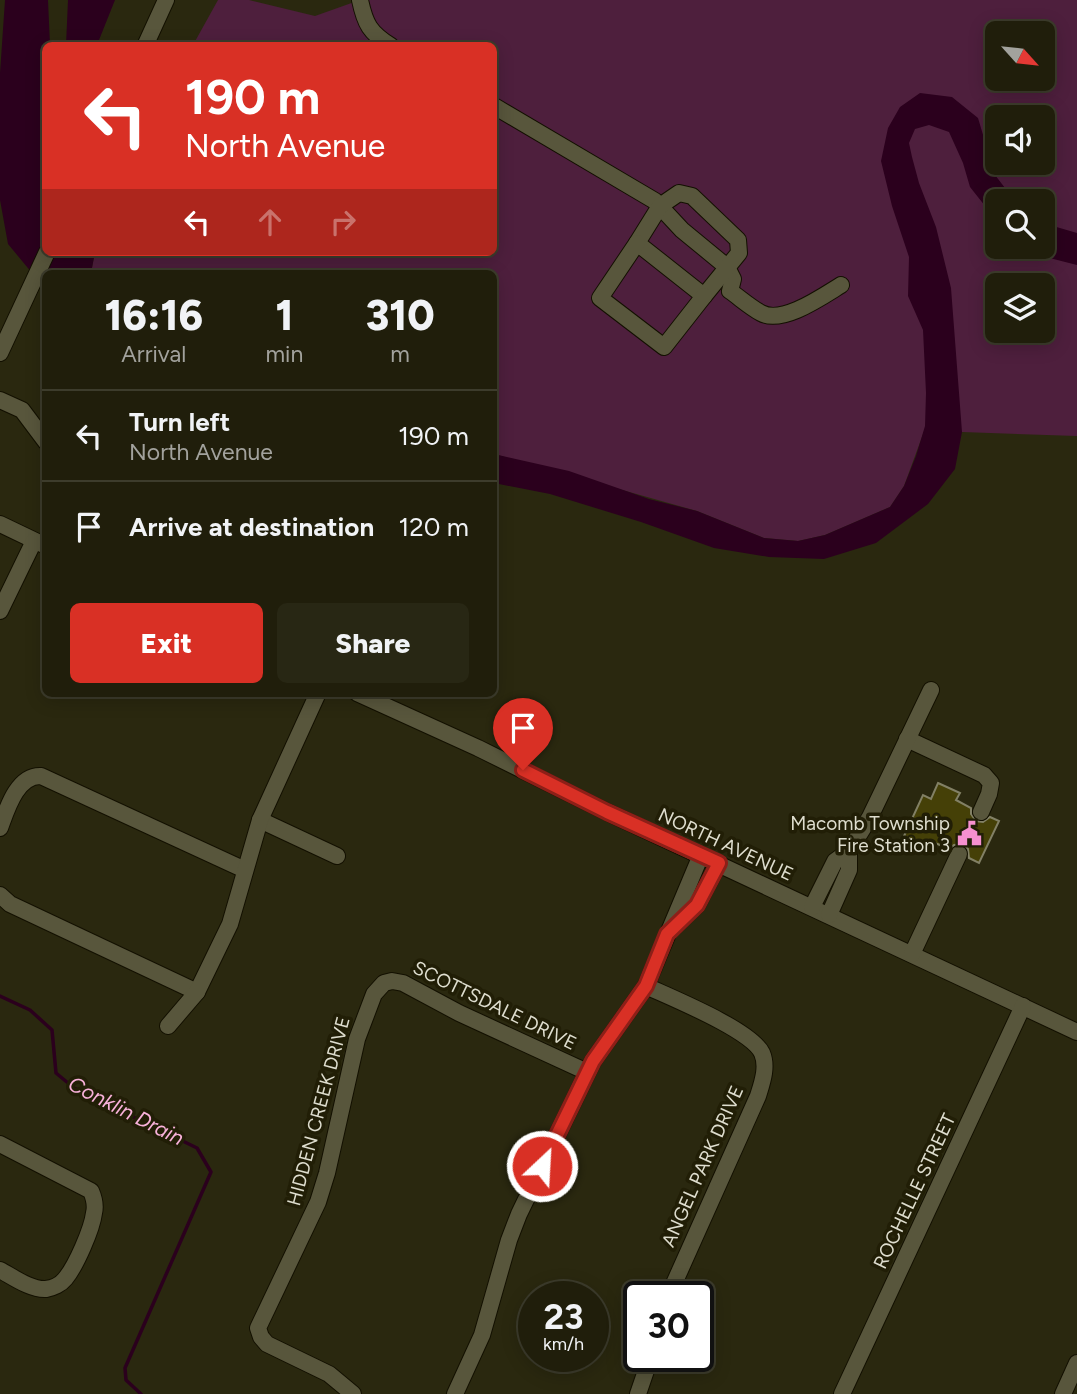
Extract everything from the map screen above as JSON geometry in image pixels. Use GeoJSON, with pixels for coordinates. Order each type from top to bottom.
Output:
{"type":"FeatureCollection","features":[{"type":"Feature","properties":{"kind":"street"},"geometry":{"type":"LineString","coordinates":[[147,42],[166,0]]}},
{"type":"Feature","properties":{"kind":"street"},"geometry":{"type":"LineString","coordinates":[[360,0],[368,27],[385,42]]}},
{"type":"Feature","properties":{"kind":"street"},"geometry":{"type":"LineString","coordinates":[[497,108],[612,174],[660,206],[682,230],[727,267],[733,279],[730,290],[764,315],[782,316],[818,300],[841,285]]}},
{"type":"Feature","properties":{"kind":"street"},"geometry":{"type":"LineString","coordinates":[[679,193],[692,196],[737,240],[739,253],[664,347],[600,298],[660,206],[679,193]]}},
{"type":"Feature","properties":{"kind":"street"},"geometry":{"type":"LineString","coordinates":[[637,243],[704,296]]}},
{"type":"Feature","properties":{"kind":"street"},"geometry":{"type":"LineString","coordinates":[[0,353],[45,256]]}},
{"type":"Feature","properties":{"kind":"street"},"geometry":{"type":"LineString","coordinates":[[0,400],[22,410],[42,437]]}},
{"type":"Feature","properties":{"kind":"street"},"geometry":{"type":"LineString","coordinates":[[0,524],[40,543],[0,611]]}},
{"type":"Feature","properties":{"kind":"street"},"geometry":{"type":"LineString","coordinates":[[812,907],[835,861],[849,851],[870,817],[931,690]]}},
{"type":"Feature","properties":{"kind":"street"},"geometry":{"type":"LineString","coordinates":[[168,1026],[197,992],[234,913],[260,820],[316,697]]}},
{"type":"Feature","properties":{"kind":"street","name":"NORTH AVENUE"},"geometry":{"type":"LineString","coordinates":[[366,697],[1077,1032]]}},
{"type":"Feature","properties":{"kind":"street"},"geometry":{"type":"LineString","coordinates":[[907,739],[984,775],[990,783],[989,794],[981,812]]}},
{"type":"Feature","properties":{"kind":"street"},"geometry":{"type":"LineString","coordinates":[[0,828],[21,783],[33,776],[46,778],[245,870]]}},
{"type":"Feature","properties":{"kind":"street"},"geometry":{"type":"LineString","coordinates":[[260,820],[337,856]]}},
{"type":"Feature","properties":{"kind":"street"},"geometry":{"type":"LineString","coordinates":[[829,915],[849,870],[849,851]]}},
{"type":"Feature","properties":{"kind":"street"},"geometry":{"type":"LineString","coordinates":[[912,954],[959,854]]}},
{"type":"Feature","properties":{"kind":"street"},"geometry":{"type":"LineString","coordinates":[[455,1394],[482,1335],[519,1213],[587,1072],[646,986],[701,855]]}},
{"type":"Feature","properties":{"kind":"street"},"geometry":{"type":"LineString","coordinates":[[667,934],[697,905],[719,863]]}},
{"type":"Feature","properties":{"kind":"street"},"geometry":{"type":"LineString","coordinates":[[0,895],[10,904],[197,992]]}},
{"type":"Feature","properties":{"kind":"street","name":"SCOTTSDALE DRIVE"},"geometry":{"type":"LineString","coordinates":[[384,983],[402,983],[459,1013],[587,1072]]}},
{"type":"Feature","properties":{"kind":"street","name":"HIDDEN CREEK DRIVE"},"geometry":{"type":"LineString","coordinates":[[353,1394],[329,1374],[267,1344],[258,1328],[318,1202],[357,1039],[374,994],[384,983]]}},
{"type":"Feature","properties":{"kind":"street","name":"ANGEL PARK DRIVE"},"geometry":{"type":"LineString","coordinates":[[646,986],[739,1032],[753,1042],[761,1052],[764,1072],[758,1096],[675,1281]]}},
{"type":"Feature","properties":{"kind":"street","name":"ROCHELLE STREET"},"geometry":{"type":"LineString","coordinates":[[842,1394],[1023,1006]]}},
{"type":"Feature","properties":{"kind":"street"},"geometry":{"type":"LineString","coordinates":[[0,1144],[83,1186],[91,1191],[95,1200],[94,1213],[79,1253],[66,1278],[58,1286],[45,1289],[30,1286],[0,1270]]}},
{"type":"Feature","properties":{"kind":"street"},"geometry":{"type":"LineString","coordinates":[[1063,1394],[1077,1363]]}},
{"type":"Feature","properties":{"kind":"street"},"geometry":{"type":"LineString","coordinates":[[638,1394],[646,1372]]}},
{"type":"Feature","properties":{"kind":"shaded area"},"geometry":{"type":"Polygon","coordinates":[[[5,0],[48,0],[50,42],[42,42],[42,256],[94,256],[92,270],[42,270],[42,290],[8,244],[0,200],[0,73],[5,0]]]}},
{"type":"Feature","properties":{"kind":"shaded area"},"geometry":{"type":"Polygon","coordinates":[[[68,0],[115,0],[98,42],[66,42],[68,0]]]}},
{"type":"Feature","properties":{"kind":"shaded area"},"geometry":{"type":"Polygon","coordinates":[[[218,0],[249,0],[315,16],[360,0],[1077,0],[1077,436],[962,432],[926,426],[904,486],[890,507],[825,535],[798,541],[764,538],[697,511],[497,455],[497,270],[92,270],[94,256],[497,256],[497,42],[195,42],[218,0]]]}},
{"type":"Feature","properties":{"kind":"shaded area"},"geometry":{"type":"Polygon","coordinates":[[[920,93],[952,97],[978,118],[985,141],[985,175],[995,175],[1006,189],[985,189],[985,206],[970,187],[949,132],[929,125],[915,129],[909,143],[912,157],[936,227],[951,288],[962,432],[955,469],[928,504],[876,543],[824,559],[769,557],[714,548],[550,494],[497,484],[497,455],[569,471],[649,499],[697,511],[764,538],[798,541],[825,535],[890,507],[904,486],[916,456],[925,426],[926,393],[923,330],[908,296],[909,257],[881,161],[888,128],[900,107],[920,93]]]}},
{"type":"Feature","properties":{"kind":"shaded area"},"geometry":{"type":"Polygon","coordinates":[[[1055,227],[1077,233],[1077,265],[1054,259],[1055,227]]]}},
{"type":"Feature","properties":{"kind":"building"},"geometry":{"type":"Polygon","coordinates":[[[938,783],[960,793],[956,800],[971,808],[971,814],[976,821],[983,822],[990,817],[999,821],[979,863],[969,858],[968,849],[963,844],[954,845],[950,849],[935,843],[932,849],[904,836],[923,795],[931,799],[938,783]]]}},
{"type":"Feature","properties":{"kind":"waterway","name":"Conklin Drain"},"geometry":{"type":"LineString","coordinates":[[0,996],[30,1010],[52,1030],[56,1073],[74,1088],[197,1148],[211,1172],[125,1368],[126,1380],[141,1394]]}},
{"type":"Feature","properties":{"kind":"place","name":"Macomb Township Fire Station 3"},"geometry":{"type":"Point","coordinates":[970,834]}},
{"type":"Feature","properties":{"kind":"route"},"geometry":{"type":"LineString","coordinates":[[523,770],[719,863],[697,905],[667,934],[646,986],[593,1061],[542,1166]]}}]}
